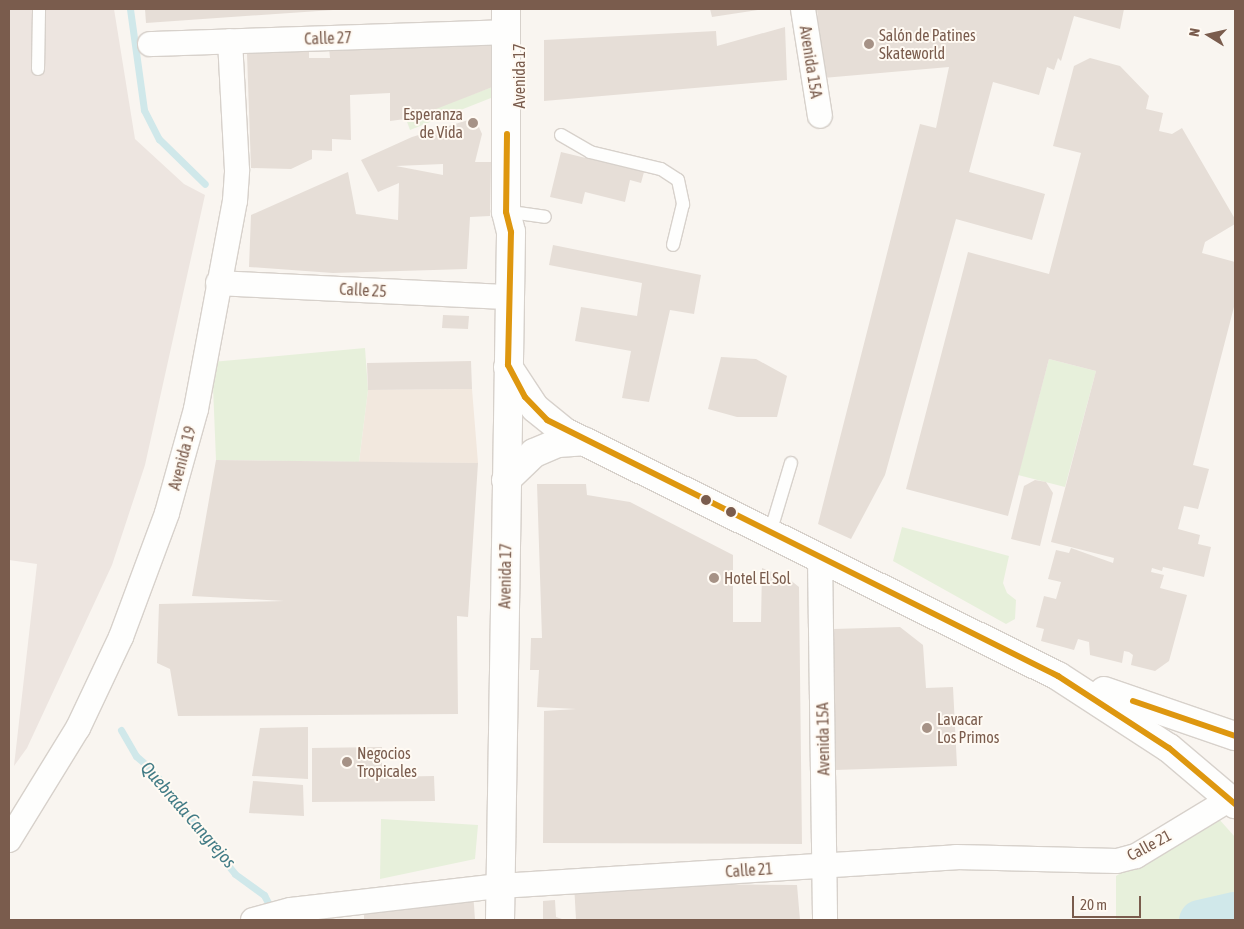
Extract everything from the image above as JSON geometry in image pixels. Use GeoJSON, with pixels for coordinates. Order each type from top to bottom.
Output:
{"type":"FeatureCollection","features":[{"type":"Feature","properties":{"kind":"main road","name":"Avenida 17"},"geometry":{"type":"LineString","coordinates":[[500,920],[509,297],[514,222],[520,9]]}},
{"type":"Feature","properties":{"kind":"main road","name":"Avenida 17"},"geometry":{"type":"LineString","coordinates":[[506,21],[506,212],[514,222]]}},
{"type":"Feature","properties":{"kind":"main road"},"geometry":{"type":"LineString","coordinates":[[508,365],[535,408],[565,432],[1058,676],[1169,748],[1233,802]]}},
{"type":"Feature","properties":{"kind":"main road"},"geometry":{"type":"LineString","coordinates":[[506,480],[534,453],[558,443],[584,441]]}},
{"type":"Feature","properties":{"kind":"main road"},"geometry":{"type":"LineString","coordinates":[[1058,676],[1235,736]]}},
{"type":"Feature","properties":{"kind":"street","name":"Avenida 15A"},"geometry":{"type":"LineString","coordinates":[[803,9],[820,116]]}},
{"type":"Feature","properties":{"kind":"street","name":"Calle 27"},"geometry":{"type":"LineString","coordinates":[[150,44],[230,41],[506,21]]}},
{"type":"Feature","properties":{"kind":"street","name":"Avenida 19"},"geometry":{"type":"LineString","coordinates":[[9,840],[78,728],[121,637],[167,513],[188,437],[218,283],[237,170],[230,41]]}},
{"type":"Feature","properties":{"kind":"street","name":"Calle 25"},"geometry":{"type":"LineString","coordinates":[[218,283],[509,297]]}},
{"type":"Feature","properties":{"kind":"street","name":"Avenida 15A"},"geometry":{"type":"LineString","coordinates":[[820,558],[826,865],[825,920]]}},
{"type":"Feature","properties":{"kind":"street","name":"Calle 21"},"geometry":{"type":"LineString","coordinates":[[255,920],[291,910],[500,886],[956,857],[1117,861],[1136,856],[1233,802]]}},
{"type":"Feature","properties":{"kind":"lane"},"geometry":{"type":"LineString","coordinates":[[38,69],[40,9]]}},
{"type":"Feature","properties":{"kind":"lane"},"geometry":{"type":"LineString","coordinates":[[561,135],[590,152],[668,172],[682,186],[682,204],[673,245]]}},
{"type":"Feature","properties":{"kind":"lane"},"geometry":{"type":"LineString","coordinates":[[514,222],[545,217]]}},
{"type":"Feature","properties":{"kind":"lane"},"geometry":{"type":"LineString","coordinates":[[770,533],[791,464]]}},
{"type":"Feature","properties":{"kind":"shaded area"},"geometry":{"type":"Polygon","coordinates":[[[9,9],[114,9],[135,139],[184,184],[205,195],[145,465],[112,565],[27,748],[14,766],[37,564],[9,560],[9,9]]]}},
{"type":"Feature","properties":{"kind":"shaded area"},"geometry":{"type":"Polygon","coordinates":[[[472,389],[478,463],[359,462],[368,390],[472,389]]]}},
{"type":"Feature","properties":{"kind":"green space"},"geometry":{"type":"Polygon","coordinates":[[[495,86],[496,96],[410,130],[406,119],[495,86]]]}},
{"type":"Feature","properties":{"kind":"green space"},"geometry":{"type":"Polygon","coordinates":[[[365,348],[368,390],[359,462],[216,460],[212,362],[365,348]]]}},
{"type":"Feature","properties":{"kind":"green space"},"geometry":{"type":"Polygon","coordinates":[[[1049,359],[1096,371],[1065,487],[1018,475],[1049,359]]]}},
{"type":"Feature","properties":{"kind":"green space"},"geometry":{"type":"Polygon","coordinates":[[[902,527],[1009,556],[1003,583],[1007,593],[1016,600],[1015,619],[1006,624],[893,561],[902,527]]]}},
{"type":"Feature","properties":{"kind":"green space"},"geometry":{"type":"Polygon","coordinates":[[[1218,818],[1235,837],[1235,920],[1116,920],[1116,876],[1207,820],[1218,818]]]}},
{"type":"Feature","properties":{"kind":"green space"},"geometry":{"type":"Polygon","coordinates":[[[381,819],[478,825],[475,859],[380,879],[381,819]]]}},
{"type":"Feature","properties":{"kind":"building"},"geometry":{"type":"Polygon","coordinates":[[[145,9],[333,9],[333,10],[146,23],[145,9]]]}},
{"type":"Feature","properties":{"kind":"building"},"geometry":{"type":"Polygon","coordinates":[[[710,9],[758,9],[758,10],[712,17],[710,9]]]}},
{"type":"Feature","properties":{"kind":"building"},"geometry":{"type":"Polygon","coordinates":[[[817,9],[1124,9],[1120,29],[1074,16],[1061,61],[1058,58],[1054,70],[1047,67],[1039,95],[993,82],[969,172],[1045,194],[1032,240],[956,219],[885,475],[851,539],[818,524],[920,124],[936,128],[949,67],[823,78],[817,9]]]}},
{"type":"Feature","properties":{"kind":"building"},"geometry":{"type":"Polygon","coordinates":[[[785,27],[787,80],[544,101],[544,40],[716,31],[717,46],[785,27]]]}},
{"type":"Feature","properties":{"kind":"building"},"geometry":{"type":"Polygon","coordinates":[[[494,41],[495,86],[413,118],[390,121],[390,93],[350,95],[351,140],[332,139],[332,151],[312,150],[312,159],[291,169],[251,168],[247,54],[309,51],[309,58],[330,58],[329,48],[494,41]]]}},
{"type":"Feature","properties":{"kind":"building"},"geometry":{"type":"Polygon","coordinates":[[[1090,58],[1120,66],[1149,96],[1146,109],[1163,113],[1159,131],[1172,134],[1182,128],[1235,219],[1235,224],[1205,242],[1202,253],[1235,262],[1235,303],[1193,465],[1209,469],[1198,509],[1184,506],[1178,529],[1200,535],[1198,544],[1211,547],[1204,577],[1163,567],[1162,571],[1152,568],[1151,572],[1164,575],[1160,588],[1187,595],[1169,661],[1155,671],[1131,665],[1133,655],[1129,652],[1124,651],[1122,663],[1090,655],[1089,642],[1078,639],[1074,650],[1041,641],[1044,629],[1036,627],[1044,596],[1056,599],[1061,582],[1048,579],[1056,550],[1069,553],[1071,548],[1113,563],[1114,558],[1051,542],[1096,371],[1049,359],[1008,516],[906,489],[968,252],[1049,274],[1081,153],[1053,146],[1074,66],[1090,58]]]}},
{"type":"Feature","properties":{"kind":"building"},"geometry":{"type":"Polygon","coordinates":[[[475,118],[482,134],[475,162],[491,162],[490,216],[470,217],[467,269],[333,273],[249,267],[251,215],[348,172],[356,214],[398,220],[399,183],[378,192],[361,160],[412,137],[475,118]],[[443,164],[396,166],[443,175],[443,164]]]}},
{"type":"Feature","properties":{"kind":"building"},"geometry":{"type":"Polygon","coordinates":[[[561,152],[644,172],[641,183],[630,180],[625,202],[585,192],[582,204],[550,197],[561,152]]]}},
{"type":"Feature","properties":{"kind":"building"},"geometry":{"type":"Polygon","coordinates":[[[553,245],[701,275],[694,314],[670,310],[649,402],[622,398],[631,351],[575,341],[581,307],[637,316],[642,283],[549,265],[553,245]]]}},
{"type":"Feature","properties":{"kind":"building"},"geometry":{"type":"Polygon","coordinates":[[[443,315],[469,316],[468,329],[442,328],[443,315]]]}},
{"type":"Feature","properties":{"kind":"building"},"geometry":{"type":"Polygon","coordinates":[[[721,357],[756,359],[787,376],[777,417],[737,417],[708,409],[721,357]]]}},
{"type":"Feature","properties":{"kind":"building"},"geometry":{"type":"Polygon","coordinates":[[[471,361],[472,389],[368,390],[367,363],[471,361]]]}},
{"type":"Feature","properties":{"kind":"building"},"geometry":{"type":"Polygon","coordinates":[[[216,460],[478,463],[468,617],[457,616],[458,714],[178,716],[170,669],[157,663],[159,604],[284,601],[192,596],[216,460]]]}},
{"type":"Feature","properties":{"kind":"building"},"geometry":{"type":"Polygon","coordinates":[[[1035,480],[1046,482],[1053,493],[1040,546],[1011,539],[1024,486],[1035,480]]]}},
{"type":"Feature","properties":{"kind":"building"},"geometry":{"type":"Polygon","coordinates":[[[537,484],[586,484],[587,495],[630,502],[733,555],[733,622],[761,622],[762,568],[789,579],[799,587],[802,844],[543,843],[544,711],[576,709],[537,707],[539,670],[530,670],[531,638],[542,638],[537,484]]]}},
{"type":"Feature","properties":{"kind":"building"},"geometry":{"type":"Polygon","coordinates":[[[900,627],[923,645],[926,688],[953,687],[957,766],[835,770],[833,629],[900,627]]]}},
{"type":"Feature","properties":{"kind":"building"},"geometry":{"type":"Polygon","coordinates":[[[308,727],[308,779],[252,776],[260,728],[308,727]]]}},
{"type":"Feature","properties":{"kind":"building","name":"Negocios Tropicales"},"geometry":{"type":"Polygon","coordinates":[[[382,747],[382,777],[434,776],[435,801],[312,802],[312,748],[382,747]]]}},
{"type":"Feature","properties":{"kind":"building"},"geometry":{"type":"Polygon","coordinates":[[[253,781],[303,785],[304,816],[249,813],[253,781]]]}},
{"type":"Feature","properties":{"kind":"building"},"geometry":{"type":"Polygon","coordinates":[[[574,883],[797,885],[800,920],[576,920],[574,883]]]}},
{"type":"Feature","properties":{"kind":"building"},"geometry":{"type":"Polygon","coordinates":[[[473,891],[475,920],[364,920],[364,910],[473,891]]]}},
{"type":"Feature","properties":{"kind":"building"},"geometry":{"type":"Polygon","coordinates":[[[555,900],[556,917],[565,920],[543,920],[543,901],[555,900]]]}},
{"type":"Feature","properties":{"kind":"waterway","name":"Quebrada Cangrejos"},"geometry":{"type":"LineString","coordinates":[[130,9],[144,110],[159,139],[205,184]]}},
{"type":"Feature","properties":{"kind":"waterway","name":"Quebrada Cangrejos"},"geometry":{"type":"LineString","coordinates":[[121,730],[136,756],[151,769],[235,874],[264,895],[273,912]]}},
{"type":"Feature","properties":{"kind":"waterway"},"geometry":{"type":"LineString","coordinates":[[1199,920],[1235,912]]}},
{"type":"Feature","properties":{"kind":"transit line"},"geometry":{"type":"LineString","coordinates":[[507,134],[506,212],[511,232],[508,365],[525,397],[547,420],[1058,676],[1169,748],[1235,804]]}},
{"type":"Feature","properties":{"kind":"transit line"},"geometry":{"type":"LineString","coordinates":[[1133,701],[1235,736]]}},
{"type":"Feature","properties":{"kind":"place","name":"Salón de Patines Skateworld"},"geometry":{"type":"Point","coordinates":[869,44]}},
{"type":"Feature","properties":{"kind":"place","name":"Esperanza de Vida"},"geometry":{"type":"Point","coordinates":[473,123]}},
{"type":"Feature","properties":{"kind":"place","name":"Hotel El Sol"},"geometry":{"type":"Point","coordinates":[714,578]}},
{"type":"Feature","properties":{"kind":"place","name":"Lavacar Los Primos"},"geometry":{"type":"Point","coordinates":[927,728]}},
{"type":"Feature","properties":{"kind":"place","name":"Negocios Tropicales"},"geometry":{"type":"Point","coordinates":[347,762]}}]}
